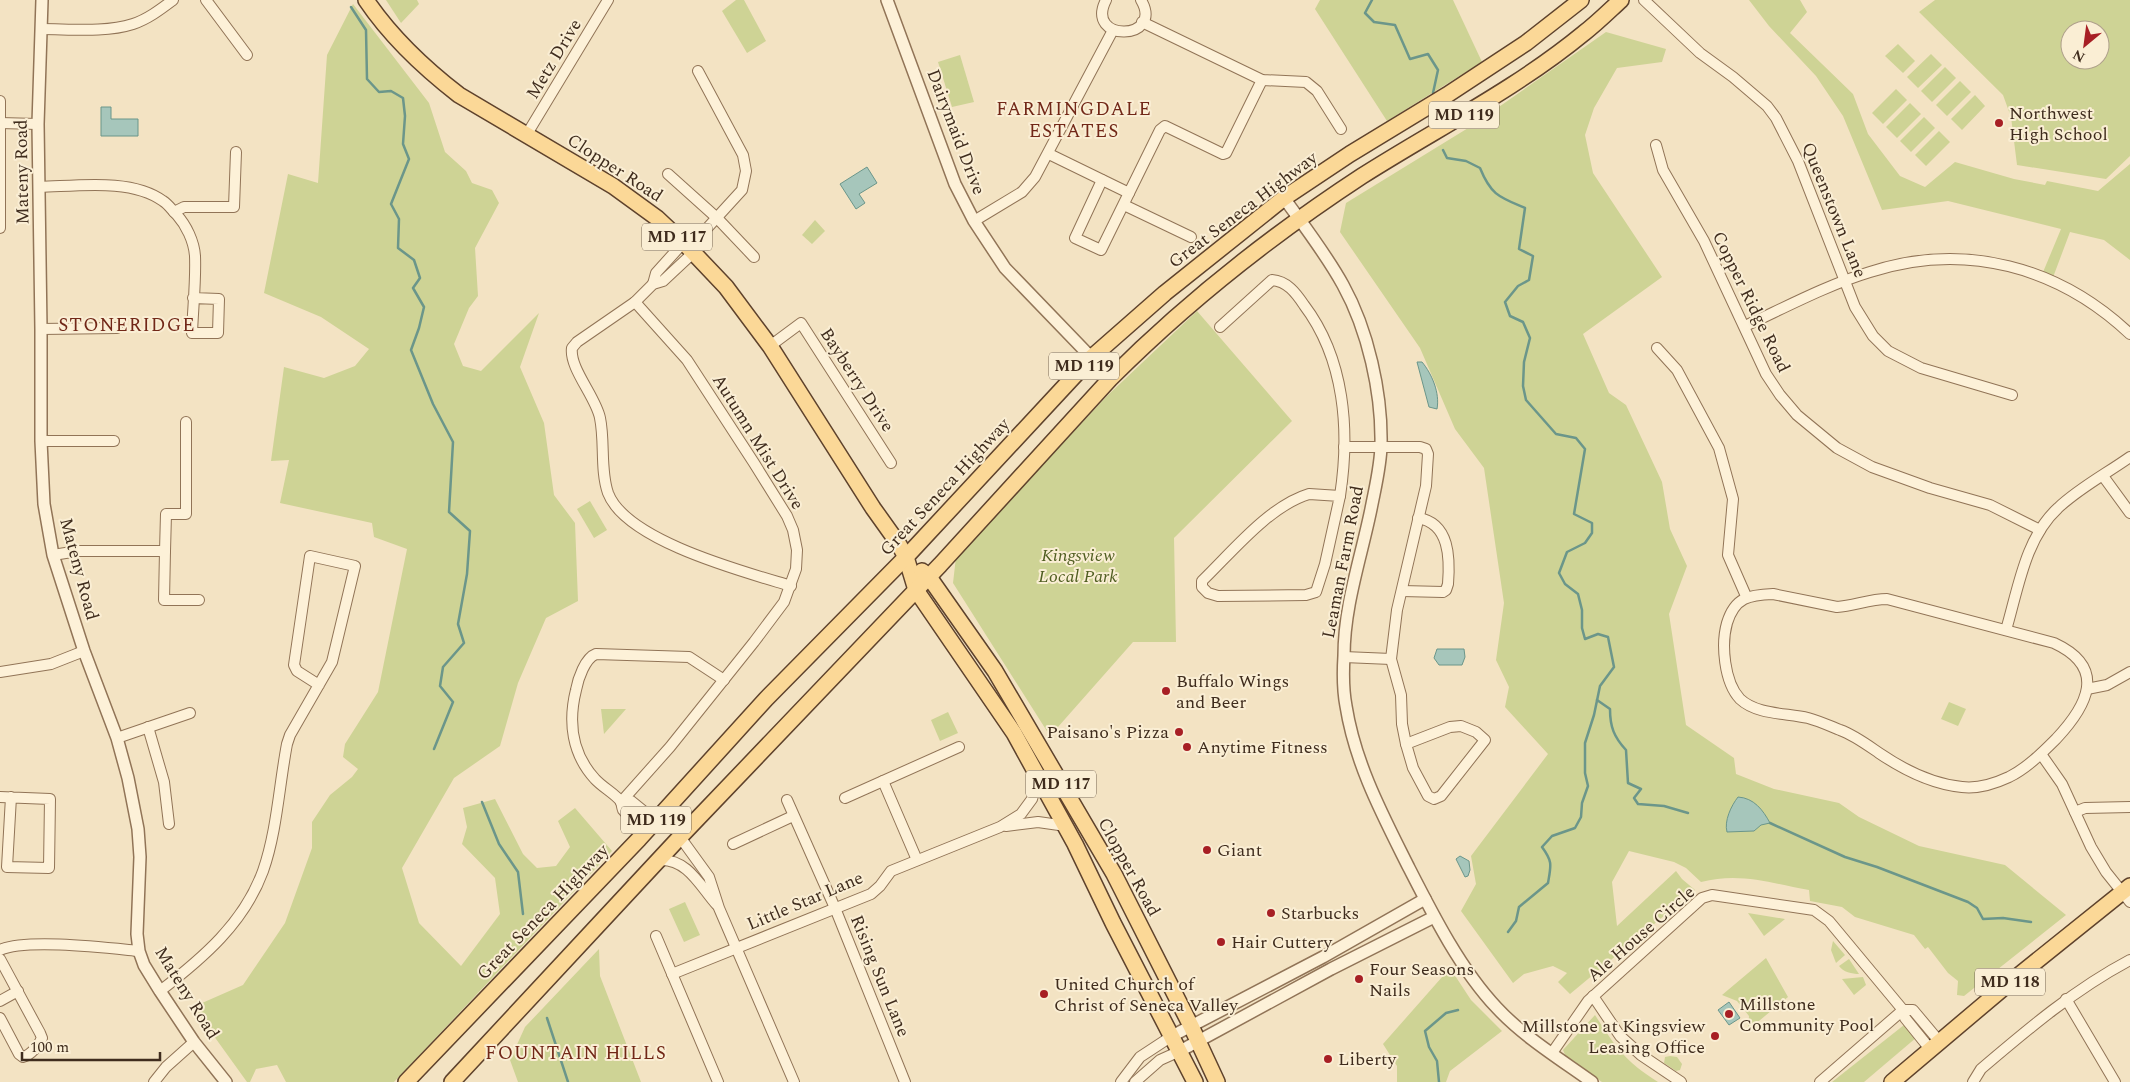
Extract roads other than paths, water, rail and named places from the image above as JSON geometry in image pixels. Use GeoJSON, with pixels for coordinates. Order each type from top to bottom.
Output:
{"type":"FeatureCollection","features":[{"type":"Feature","properties":{"kind":"main road","name":"Clopper Road"},"geometry":{"type":"LineString","coordinates":[[366,0],[401,44],[440,80],[459,95],[613,186],[657,218],[689,248],[726,288],[770,346],[906,557],[916,590],[1014,733],[1038,779],[1066,826],[1113,923],[1195,1082]]}},
{"type":"Feature","properties":{"kind":"main road","name":"Great Seneca Highway"},"geometry":{"type":"LineString","coordinates":[[406,1082],[639,839],[766,699],[906,557],[1091,358],[1165,293],[1284,198],[1526,43],[1581,0]]}},
{"type":"Feature","properties":{"kind":"main road","name":"MD 119"},"geometry":{"type":"LineString","coordinates":[[452,1082],[680,837],[929,577],[1110,380],[1139,351],[1213,285],[1300,220],[1362,176],[1543,64],[1584,33],[1621,0]]}},
{"type":"Feature","properties":{"kind":"main road","name":"Clopper Road"},"geometry":{"type":"LineString","coordinates":[[906,557],[929,577],[995,671],[1114,874],[1191,1026],[1217,1082]]}},
{"type":"Feature","properties":{"kind":"main road","name":"MD 118"},"geometry":{"type":"LineString","coordinates":[[1892,1082],[2008,984],[2128,894]]}},
{"type":"Feature","properties":{"kind":"street","name":"Mateny Road"},"geometry":{"type":"LineString","coordinates":[[42,0],[38,124],[42,329],[41,441],[44,504],[54,555],[84,651],[117,738],[128,778],[138,829],[140,857],[137,934],[139,951],[144,965],[160,991],[194,1042],[226,1082]]}},
{"type":"Feature","properties":{"kind":"street"},"geometry":{"type":"LineString","coordinates":[[41,29],[112,28],[132,24],[147,18],[173,0]]}},
{"type":"Feature","properties":{"kind":"street"},"geometry":{"type":"LineString","coordinates":[[206,0],[247,55]]}},
{"type":"Feature","properties":{"kind":"street","name":"Metz Drive"},"geometry":{"type":"LineString","coordinates":[[527,134],[608,0]]}},
{"type":"Feature","properties":{"kind":"street","name":"Dairymaid Drive"},"geometry":{"type":"LineString","coordinates":[[886,0],[955,184],[974,221],[1005,268],[1110,380]]}},
{"type":"Feature","properties":{"kind":"street"},"geometry":{"type":"LineString","coordinates":[[1104,1],[1103,19],[1113,30],[1130,33],[1142,22],[1145,15],[1141,0]]}},
{"type":"Feature","properties":{"kind":"street","name":"Queenstown Lane"},"geometry":{"type":"LineString","coordinates":[[1644,0],[1700,54],[1733,77],[1767,106],[1776,118],[1795,153],[1855,306],[1873,336],[1888,351],[1921,368],[2012,395]]}},
{"type":"Feature","properties":{"kind":"street"},"geometry":{"type":"LineString","coordinates":[[1142,22],[1262,80],[1306,82],[1317,91],[1341,129]]}},
{"type":"Feature","properties":{"kind":"street"},"geometry":{"type":"LineString","coordinates":[[974,221],[1022,192],[1036,177],[1113,30]]}},
{"type":"Feature","properties":{"kind":"street"},"geometry":{"type":"LineString","coordinates":[[698,71],[743,155],[746,171],[742,190],[689,248],[656,273],[653,284],[635,302],[577,342],[572,348],[571,353],[600,416],[604,472],[611,499],[618,510],[630,521],[662,540],[727,567],[791,586]]}},
{"type":"Feature","properties":{"kind":"street"},"geometry":{"type":"LineString","coordinates":[[1102,180],[1075,238],[1101,250],[1160,130],[1165,126],[1223,154],[1226,153],[1262,80]]}},
{"type":"Feature","properties":{"kind":"street"},"geometry":{"type":"LineString","coordinates":[[0,101],[0,228]]}},
{"type":"Feature","properties":{"kind":"street"},"geometry":{"type":"LineString","coordinates":[[0,123],[38,124]]}},
{"type":"Feature","properties":{"kind":"street","name":"Copper Ridge Road"},"geometry":{"type":"LineString","coordinates":[[1656,145],[1662,170],[1704,241],[1754,351],[1780,395],[1803,420],[1837,448],[1872,467],[1930,488],[1990,505],[2040,530]]}},
{"type":"Feature","properties":{"kind":"street"},"geometry":{"type":"LineString","coordinates":[[174,212],[184,207],[234,207],[236,152]]}},
{"type":"Feature","properties":{"kind":"street"},"geometry":{"type":"LineString","coordinates":[[1049,154],[1129,193]]}},
{"type":"Feature","properties":{"kind":"street"},"geometry":{"type":"LineString","coordinates":[[668,174],[717,218],[754,258]]}},
{"type":"Feature","properties":{"kind":"street"},"geometry":{"type":"LineString","coordinates":[[40,187],[118,186],[148,192],[164,201],[183,222],[192,242],[195,255],[193,298]]}},
{"type":"Feature","properties":{"kind":"street","name":"Leaman Farm Road"},"geometry":{"type":"LineString","coordinates":[[1284,198],[1334,268],[1355,308],[1375,378],[1381,447],[1372,507],[1352,586],[1344,657],[1345,705],[1357,752],[1370,791],[1434,917],[1455,952],[1496,1008],[1514,1025],[1592,1082]]}},
{"type":"Feature","properties":{"kind":"street"},"geometry":{"type":"LineString","coordinates":[[1124,205],[1191,237]]}},
{"type":"Feature","properties":{"kind":"street"},"geometry":{"type":"LineString","coordinates":[[1744,326],[1871,271],[1935,260],[1970,259],[1996,262],[2055,282],[2110,315],[2130,334]]}},
{"type":"Feature","properties":{"kind":"street"},"geometry":{"type":"LineString","coordinates":[[1220,327],[1272,280],[1281,281],[1295,292],[1326,341],[1338,373],[1342,407],[1344,472],[1340,496],[1325,564],[1316,592],[1306,595],[1218,596],[1208,593],[1202,587],[1202,581],[1240,543],[1284,505],[1296,498],[1309,494],[1340,496]]}},
{"type":"Feature","properties":{"kind":"street","name":"Autumn Mist Drive"},"geometry":{"type":"LineString","coordinates":[[621,802],[670,747],[784,602],[796,569],[797,550],[793,530],[787,516],[687,360],[635,302]]}},
{"type":"Feature","properties":{"kind":"street","name":"Bayberry Drive"},"geometry":{"type":"LineString","coordinates":[[770,346],[801,322],[891,464]]}},
{"type":"Feature","properties":{"kind":"street"},"geometry":{"type":"LineString","coordinates":[[42,329],[117,328]]}},
{"type":"Feature","properties":{"kind":"street"},"geometry":{"type":"LineString","coordinates":[[1658,348],[1677,370],[1719,448],[1733,499],[1728,555],[1746,596]]}},
{"type":"Feature","properties":{"kind":"street"},"geometry":{"type":"LineString","coordinates":[[186,422],[186,514],[166,514],[164,600],[199,600]]}},
{"type":"Feature","properties":{"kind":"street"},"geometry":{"type":"LineString","coordinates":[[41,441],[114,441]]}},
{"type":"Feature","properties":{"kind":"street"},"geometry":{"type":"LineString","coordinates":[[1344,447],[1426,449],[1428,454],[1426,486],[1402,591],[1391,659],[1401,695],[1402,724],[1406,744],[1414,768],[1428,796],[1434,799],[1441,796],[1485,740],[1476,732],[1461,726],[1450,727],[1406,744]]}},
{"type":"Feature","properties":{"kind":"street"},"geometry":{"type":"LineString","coordinates":[[2006,630],[2025,566],[2040,530],[2058,507],[2130,457]]}},
{"type":"Feature","properties":{"kind":"street"},"geometry":{"type":"LineString","coordinates":[[2103,476],[2130,513]]}},
{"type":"Feature","properties":{"kind":"street"},"geometry":{"type":"LineString","coordinates":[[1402,591],[1443,592],[1448,584],[1448,546],[1444,536],[1431,522],[1418,518]]}},
{"type":"Feature","properties":{"kind":"street"},"geometry":{"type":"LineString","coordinates":[[54,555],[78,551],[165,550]]}},
{"type":"Feature","properties":{"kind":"street"},"geometry":{"type":"LineString","coordinates":[[160,991],[207,954],[244,909],[262,871],[273,829],[286,744],[332,662],[355,566],[310,556],[294,665],[303,676],[319,685]]}},
{"type":"Feature","properties":{"kind":"street"},"geometry":{"type":"LineString","coordinates":[[1773,594],[1837,607],[1846,607],[1875,599],[1887,599],[2054,643],[2065,649],[2080,663],[2086,679],[2086,698],[2077,713],[2041,754],[2011,776],[1975,788],[1953,786],[1929,780],[1907,771],[1850,734],[1811,719],[1749,706],[1740,698],[1732,687],[1724,643],[1726,624],[1731,613],[1746,596],[1773,594]]}},
{"type":"Feature","properties":{"kind":"street"},"geometry":{"type":"LineString","coordinates":[[0,672],[51,664],[84,651]]}},
{"type":"Feature","properties":{"kind":"street"},"geometry":{"type":"LineString","coordinates":[[639,839],[642,833],[639,823],[623,810],[621,802],[602,786],[585,767],[572,734],[571,714],[577,684],[591,656],[596,654],[680,655],[695,660],[724,680]]}},
{"type":"Feature","properties":{"kind":"street"},"geometry":{"type":"LineString","coordinates":[[1344,657],[1391,659]]}},
{"type":"Feature","properties":{"kind":"street"},"geometry":{"type":"LineString","coordinates":[[2087,689],[2108,685],[2130,672]]}},
{"type":"Feature","properties":{"kind":"street"},"geometry":{"type":"LineString","coordinates":[[117,738],[190,713]]}},
{"type":"Feature","properties":{"kind":"street"},"geometry":{"type":"LineString","coordinates":[[148,727],[164,782],[169,824]]}},
{"type":"Feature","properties":{"kind":"street"},"geometry":{"type":"LineString","coordinates":[[845,798],[959,747]]}},
{"type":"Feature","properties":{"kind":"street"},"geometry":{"type":"LineString","coordinates":[[2041,754],[2062,784],[2091,847],[2106,872],[2128,894]]}},
{"type":"Feature","properties":{"kind":"street","name":"Little Star Lane"},"geometry":{"type":"LineString","coordinates":[[672,974],[871,894],[880,886],[891,871],[1000,827],[1021,814],[1032,799],[1038,779]]}},
{"type":"Feature","properties":{"kind":"street"},"geometry":{"type":"LineString","coordinates":[[883,780],[917,860]]}},
{"type":"Feature","properties":{"kind":"street"},"geometry":{"type":"LineString","coordinates":[[0,797],[11,797],[50,798],[48,868],[7,867],[11,797]]}},
{"type":"Feature","properties":{"kind":"street","name":"Rising Sun Lane"},"geometry":{"type":"LineString","coordinates":[[787,800],[835,908],[905,1082]]}},
{"type":"Feature","properties":{"kind":"street"},"geometry":{"type":"LineString","coordinates":[[621,802],[631,801],[646,814],[658,817]]}},
{"type":"Feature","properties":{"kind":"street"},"geometry":{"type":"LineString","coordinates":[[2075,812],[2086,808],[2130,808]]}},
{"type":"Feature","properties":{"kind":"street"},"geometry":{"type":"LineString","coordinates":[[733,844],[793,816]]}},
{"type":"Feature","properties":{"kind":"street","name":"Little Star Lane"},"geometry":{"type":"LineString","coordinates":[[1000,827],[1038,822],[1066,826]]}},
{"type":"Feature","properties":{"kind":"street"},"geometry":{"type":"LineString","coordinates":[[680,837],[709,877],[719,908],[794,1082]]}},
{"type":"Feature","properties":{"kind":"street"},"geometry":{"type":"LineString","coordinates":[[660,860],[679,862],[695,877],[719,908]]}},
{"type":"Feature","properties":{"kind":"street","name":"Ale House Circle"},"geometry":{"type":"LineString","coordinates":[[1552,1053],[1593,996],[1702,898],[1712,895],[1814,910],[1829,921],[1904,1010],[1906,1018],[1934,1045]]}},
{"type":"Feature","properties":{"kind":"street"},"geometry":{"type":"LineString","coordinates":[[1121,1082],[1129,1070],[1150,1049],[1323,957],[1425,899]]}},
{"type":"Feature","properties":{"kind":"street"},"geometry":{"type":"LineString","coordinates":[[1129,1070],[1141,1080],[1160,1060],[1180,1052],[1323,974],[1434,917]]}},
{"type":"Feature","properties":{"kind":"street"},"geometry":{"type":"LineString","coordinates":[[656,936],[718,1082]]}},
{"type":"Feature","properties":{"kind":"street"},"geometry":{"type":"LineString","coordinates":[[0,950],[8,947],[35,945],[139,951]]}},
{"type":"Feature","properties":{"kind":"street"},"geometry":{"type":"LineString","coordinates":[[0,958],[40,1033],[42,1038],[40,1043],[27,1056],[23,1057],[19,1054],[0,1018]]}},
{"type":"Feature","properties":{"kind":"street"},"geometry":{"type":"LineString","coordinates":[[1973,1082],[1981,1069],[2066,999],[2098,977],[2130,960]]}},
{"type":"Feature","properties":{"kind":"street"},"geometry":{"type":"LineString","coordinates":[[0,1001],[18,991]]}},
{"type":"Feature","properties":{"kind":"street","name":"Ale House Circle"},"geometry":{"type":"LineString","coordinates":[[1593,996],[1620,1036],[1641,1055],[1681,1082]]}},
{"type":"Feature","properties":{"kind":"street"},"geometry":{"type":"LineString","coordinates":[[2066,999],[2115,1082]]}},
{"type":"Feature","properties":{"kind":"street"},"geometry":{"type":"LineString","coordinates":[[1820,1082],[1904,1010]]}},
{"type":"Feature","properties":{"kind":"street"},"geometry":{"type":"LineString","coordinates":[[154,1082],[166,1067],[194,1042]]}},
{"type":"Feature","properties":{"kind":"water"},"geometry":{"type":"Polygon","coordinates":[[[101,107],[111,107],[111,119],[138,119],[138,136],[101,136],[101,107]]]}},
{"type":"Feature","properties":{"kind":"water"},"geometry":{"type":"Polygon","coordinates":[[[867,167],[877,183],[859,194],[865,203],[856,209],[840,184],[867,167]]]}},
{"type":"Feature","properties":{"kind":"water"},"geometry":{"type":"Polygon","coordinates":[[[1417,362],[1422,362],[1432,378],[1436,390],[1437,409],[1429,407],[1417,362]]]}},
{"type":"Feature","properties":{"kind":"water"},"geometry":{"type":"Polygon","coordinates":[[[1437,649],[1464,649],[1465,657],[1462,665],[1439,665],[1434,658],[1437,649]]]}},
{"type":"Feature","properties":{"kind":"water"},"geometry":{"type":"Polygon","coordinates":[[[1738,797],[1749,800],[1757,805],[1770,823],[1761,825],[1754,831],[1727,832],[1726,823],[1738,797]]]}},
{"type":"Feature","properties":{"kind":"water"},"geometry":{"type":"Polygon","coordinates":[[[1460,856],[1469,861],[1470,870],[1468,876],[1465,877],[1456,859],[1460,856]]]}},
{"type":"Feature","properties":{"kind":"water","name":"Millstone Community Pool"},"geometry":{"type":"Polygon","coordinates":[[[1729,1002],[1740,1018],[1729,1025],[1718,1010],[1729,1002]]]}},
{"type":"Feature","properties":{"kind":"waterway"},"geometry":{"type":"LineString","coordinates":[[1372,0],[1365,13],[1374,22],[1395,25],[1410,59],[1428,54],[1438,70],[1433,93]]}},
{"type":"Feature","properties":{"kind":"waterway"},"geometry":{"type":"LineString","coordinates":[[351,7],[366,30],[367,79],[379,92],[391,91],[403,98],[405,116],[403,144],[409,159],[391,204],[399,219],[398,248],[414,260],[420,278],[413,288],[424,307],[411,350],[433,404],[453,442],[449,512],[470,531],[467,574],[458,624],[464,643],[443,667],[440,686],[453,702],[434,749]]}},
{"type":"Feature","properties":{"kind":"waterway"},"geometry":{"type":"LineString","coordinates":[[1443,150],[1447,158],[1466,161],[1480,168],[1492,190],[1502,198],[1525,208],[1519,249],[1533,256],[1529,280],[1518,286],[1505,302],[1510,316],[1523,322],[1530,338],[1524,362],[1523,386],[1526,400],[1556,434],[1576,438],[1585,449],[1574,514],[1592,523],[1592,533],[1585,543],[1567,552],[1559,573],[1565,584],[1578,594],[1585,639],[1598,634],[1608,637],[1614,667],[1600,686],[1594,715],[1585,743],[1585,773],[1588,786],[1582,803],[1581,817],[1575,828],[1552,836],[1542,847],[1548,856],[1550,864],[1548,883],[1519,907],[1516,921],[1508,932]]}},
{"type":"Feature","properties":{"kind":"waterway"},"geometry":{"type":"LineString","coordinates":[[1597,700],[1610,709],[1614,731],[1618,741],[1626,750],[1628,783],[1641,789],[1634,798],[1638,804],[1664,806],[1688,813]]}},
{"type":"Feature","properties":{"kind":"waterway"},"geometry":{"type":"LineString","coordinates":[[482,802],[499,844],[518,872],[523,914]]}},
{"type":"Feature","properties":{"kind":"waterway"},"geometry":{"type":"LineString","coordinates":[[1770,823],[1845,857],[1877,867],[1968,902],[1977,908],[1983,919],[2003,918],[2031,922]]}},
{"type":"Feature","properties":{"kind":"waterway"},"geometry":{"type":"LineString","coordinates":[[1439,1082],[1437,1061],[1429,1047],[1425,1031],[1446,1013],[1458,1010]]}},
{"type":"Feature","properties":{"kind":"waterway"},"geometry":{"type":"LineString","coordinates":[[547,1018],[568,1082]]}},
{"type":"Feature","properties":{"kind":"place","name":"Northwest High School"},"geometry":{"type":"Point","coordinates":[1999,123]}},
{"type":"Feature","properties":{"kind":"place","name":"Buffalo Wings and Beer"},"geometry":{"type":"Point","coordinates":[1166,691]}},
{"type":"Feature","properties":{"kind":"place","name":"Paisano's Pizza"},"geometry":{"type":"Point","coordinates":[1179,732]}},
{"type":"Feature","properties":{"kind":"place","name":"Anytime Fitness"},"geometry":{"type":"Point","coordinates":[1187,747]}},
{"type":"Feature","properties":{"kind":"place","name":"Giant"},"geometry":{"type":"Point","coordinates":[1207,850]}},
{"type":"Feature","properties":{"kind":"place","name":"Starbucks"},"geometry":{"type":"Point","coordinates":[1271,913]}},
{"type":"Feature","properties":{"kind":"place","name":"Hair Cuttery"},"geometry":{"type":"Point","coordinates":[1221,942]}},
{"type":"Feature","properties":{"kind":"place","name":"Four Seasons Nails"},"geometry":{"type":"Point","coordinates":[1359,979]}},
{"type":"Feature","properties":{"kind":"place","name":"United Church of Christ of Seneca Valley"},"geometry":{"type":"Point","coordinates":[1044,994]}},
{"type":"Feature","properties":{"kind":"place","name":"Millstone Community Pool"},"geometry":{"type":"Point","coordinates":[1729,1014]}},
{"type":"Feature","properties":{"kind":"place","name":"Millstone at Kingsview Leasing Office"},"geometry":{"type":"Point","coordinates":[1715,1036]}},
{"type":"Feature","properties":{"kind":"place","name":"Liberty"},"geometry":{"type":"Point","coordinates":[1328,1059]}},
{"type":"Feature","properties":{"kind":"district","name":"FARMINGDALE ESTATES"},"geometry":{"type":"Point","coordinates":[1074,120]}},
{"type":"Feature","properties":{"kind":"district","name":"STONERIDGE"},"geometry":{"type":"Point","coordinates":[127,325]}},
{"type":"Feature","properties":{"kind":"district","name":"FOUNTAIN HILLS"},"geometry":{"type":"Point","coordinates":[576,1053]}},
{"type":"Feature","properties":{"kind":"park label","name":"Kingsview Local Park"},"geometry":{"type":"Point","coordinates":[1078,565]}}]}
